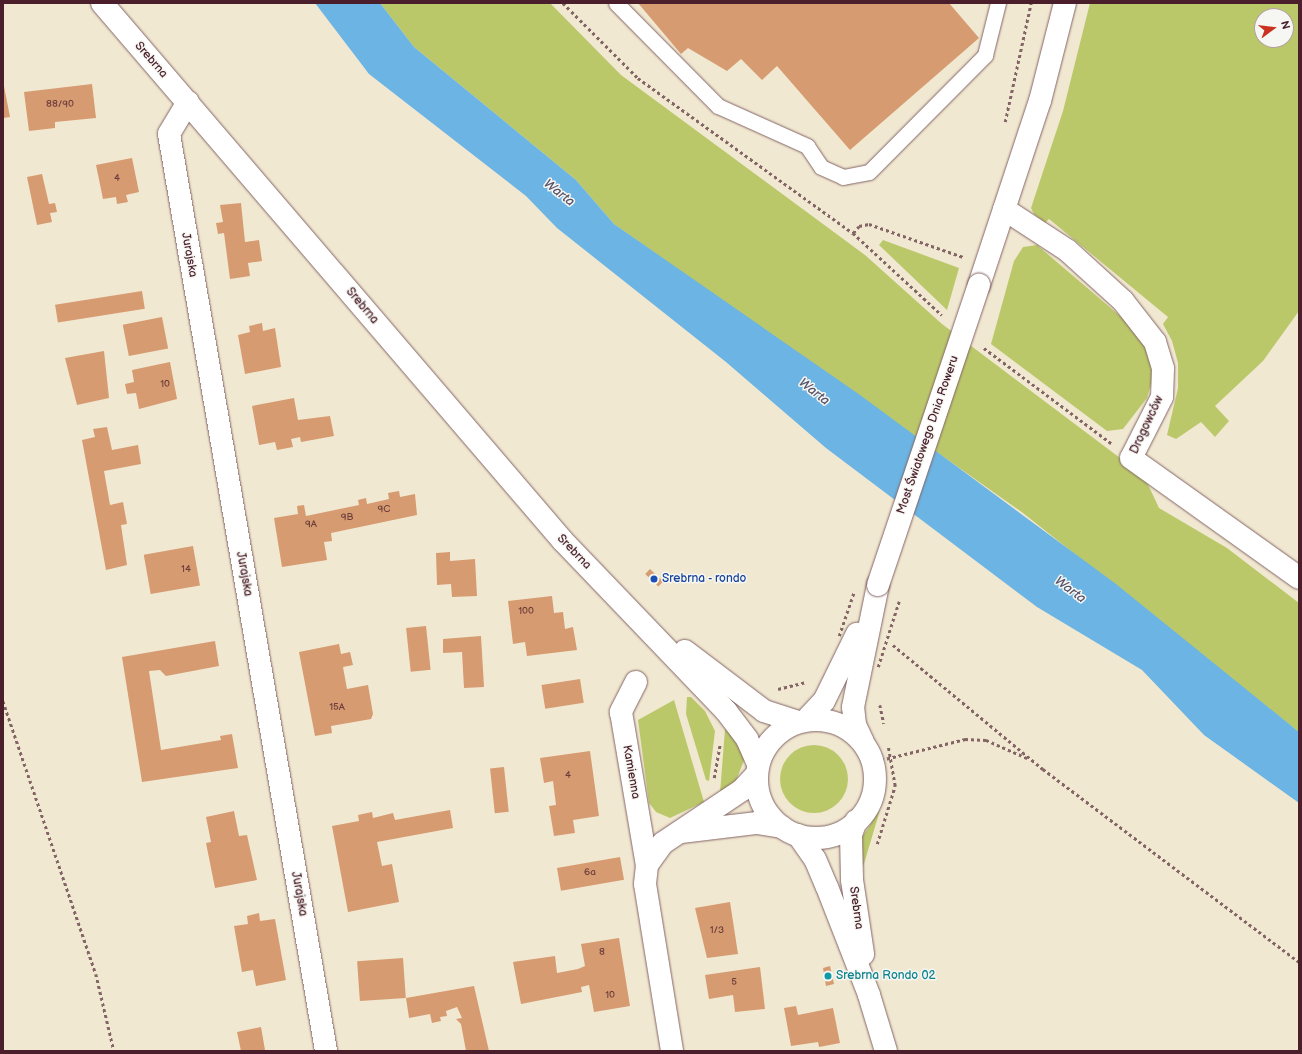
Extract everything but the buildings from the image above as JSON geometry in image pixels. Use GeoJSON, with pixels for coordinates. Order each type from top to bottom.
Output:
{"type":"FeatureCollection","features":[{"type":"Feature","properties":{"kind":"street","name":"Srebrna"},"geometry":{"type":"LineString","coordinates":[[102,3],[563,541],[627,606],[726,711],[747,739],[757,769]]}},
{"type":"Feature","properties":{"kind":"street","name":"Most Światowego Dnia Roweru"},"geometry":{"type":"LineString","coordinates":[[878,584],[1040,101],[1065,3]]}},
{"type":"Feature","properties":{"kind":"street","name":"Jurajska"},"geometry":{"type":"LineString","coordinates":[[188,102],[169,134],[326,1051]]}},
{"type":"Feature","properties":{"kind":"street","name":"Drogowców"},"geometry":{"type":"LineString","coordinates":[[1004,209],[1067,250],[1123,301],[1155,342],[1163,369],[1162,396],[1131,458],[1299,578]]}},
{"type":"Feature","properties":{"kind":"street"},"geometry":{"type":"LineString","coordinates":[[790,831],[767,813],[759,794],[757,769],[771,741],[802,721],[824,701],[842,669],[878,584]]}},
{"type":"Feature","properties":{"kind":"street"},"geometry":{"type":"LineString","coordinates":[[863,743],[855,725],[853,707],[878,584]]}},
{"type":"Feature","properties":{"kind":"street","name":"Srebrna"},"geometry":{"type":"LineString","coordinates":[[627,606],[764,712],[802,721]]}},
{"type":"Feature","properties":{"kind":"street","name":"Kamienna"},"geometry":{"type":"LineString","coordinates":[[636,682],[621,712],[647,865],[645,884],[672,1051]]}},
{"type":"Feature","properties":{"kind":"street"},"geometry":{"type":"LineString","coordinates":[[676,833],[757,823],[819,838],[839,833],[856,821],[871,797],[882,760],[848,729],[828,720],[802,721]]}},
{"type":"Feature","properties":{"kind":"street","name":"Kamienna"},"geometry":{"type":"LineString","coordinates":[[647,865],[654,852],[676,833],[742,790],[757,769]]}},
{"type":"Feature","properties":{"kind":"street","name":"Srebrna"},"geometry":{"type":"LineString","coordinates":[[856,821],[851,835],[852,880],[869,995]]}},
{"type":"Feature","properties":{"kind":"street","name":"Srebrna"},"geometry":{"type":"LineString","coordinates":[[790,831],[815,859],[869,995],[886,1051]]}},
{"type":"Feature","properties":{"kind":"lane"},"geometry":{"type":"LineString","coordinates":[[616,3],[718,106],[807,146],[821,167],[844,177],[869,172],[985,55],[998,3]]}},
{"type":"Feature","properties":{"kind":"path"},"geometry":{"type":"LineString","coordinates":[[563,3],[638,78],[853,233],[947,319]]}},
{"type":"Feature","properties":{"kind":"path"},"geometry":{"type":"LineString","coordinates":[[853,233],[859,226],[869,224],[969,259]]}},
{"type":"Feature","properties":{"kind":"path"},"geometry":{"type":"LineString","coordinates":[[978,343],[1131,458]]}},
{"type":"Feature","properties":{"kind":"path"},"geometry":{"type":"LineString","coordinates":[[893,645],[1030,759],[1299,962]]}},
{"type":"Feature","properties":{"kind":"path"},"geometry":{"type":"LineString","coordinates":[[3,700],[96,974],[114,1051]]}},
{"type":"Feature","properties":{"kind":"path"},"geometry":{"type":"LineString","coordinates":[[879,701],[885,729]]}},
{"type":"Feature","properties":{"kind":"path"},"geometry":{"type":"LineString","coordinates":[[882,760],[965,738],[986,740],[1030,759]]}},
{"type":"Feature","properties":{"kind":"path"},"geometry":{"type":"LineString","coordinates":[[876,851],[895,786],[882,760],[887,741]]}},
{"type":"Feature","properties":{"kind":"green space"},"geometry":{"type":"Polygon","coordinates":[[[380,3],[550,3],[621,75],[865,255],[942,324],[1144,476],[1159,508],[1227,548],[1299,603],[1299,732],[1023,513],[614,224],[576,180],[414,47],[380,3]]]}},
{"type":"Feature","properties":{"kind":"green space"},"geometry":{"type":"Polygon","coordinates":[[[1090,3],[1299,3],[1299,311],[1263,361],[1215,406],[1229,421],[1215,437],[1201,422],[1176,439],[1167,435],[1178,388],[1178,363],[1172,341],[1163,324],[1168,317],[1049,219],[1045,223],[1034,214],[1031,208],[1063,111],[1090,3]]]}},
{"type":"Feature","properties":{"kind":"green space"},"geometry":{"type":"Polygon","coordinates":[[[883,240],[959,268],[947,310],[879,245],[883,240]]]}},
{"type":"Feature","properties":{"kind":"green space"},"geometry":{"type":"Polygon","coordinates":[[[1037,245],[1126,321],[1142,340],[1151,358],[1152,381],[1147,398],[1123,429],[1107,431],[991,344],[1014,261],[1023,247],[1037,245]]]}},
{"type":"Feature","properties":{"kind":"green space"},"geometry":{"type":"Polygon","coordinates":[[[687,697],[691,697],[705,711],[715,731],[709,781],[706,780],[686,714],[687,697]]]}},
{"type":"Feature","properties":{"kind":"green space"},"geometry":{"type":"Polygon","coordinates":[[[674,700],[704,802],[670,818],[656,812],[649,803],[638,720],[674,700]]]}},
{"type":"Feature","properties":{"kind":"green space"},"geometry":{"type":"Polygon","coordinates":[[[729,724],[745,758],[735,783],[720,793],[725,729],[729,724]]]}},
{"type":"Feature","properties":{"kind":"green space"},"geometry":{"type":"Polygon","coordinates":[[[807,745],[821,745],[833,751],[842,760],[848,772],[846,792],[838,803],[827,811],[821,813],[807,813],[801,811],[790,803],[782,792],[780,786],[780,772],[782,766],[790,755],[801,747],[807,745]]]}},
{"type":"Feature","properties":{"kind":"green space"},"geometry":{"type":"Polygon","coordinates":[[[880,810],[863,867],[860,871],[862,837],[880,810]]]}},
{"type":"Feature","properties":{"kind":"water","name":"Warta"},"geometry":{"type":"Polygon","coordinates":[[[315,3],[380,3],[414,47],[576,180],[614,224],[860,395],[1116,584],[1299,732],[1299,803],[1204,735],[1142,670],[1037,607],[826,448],[726,362],[557,228],[526,196],[369,74],[315,3]]]}},
{"type":"Feature","properties":{"kind":"place","name":"Srebrna - rondo"},"geometry":{"type":"Point","coordinates":[654,579]}},
{"type":"Feature","properties":{"kind":"place","name":"Srebrna Rondo 02"},"geometry":{"type":"Point","coordinates":[828,976]}}]}
